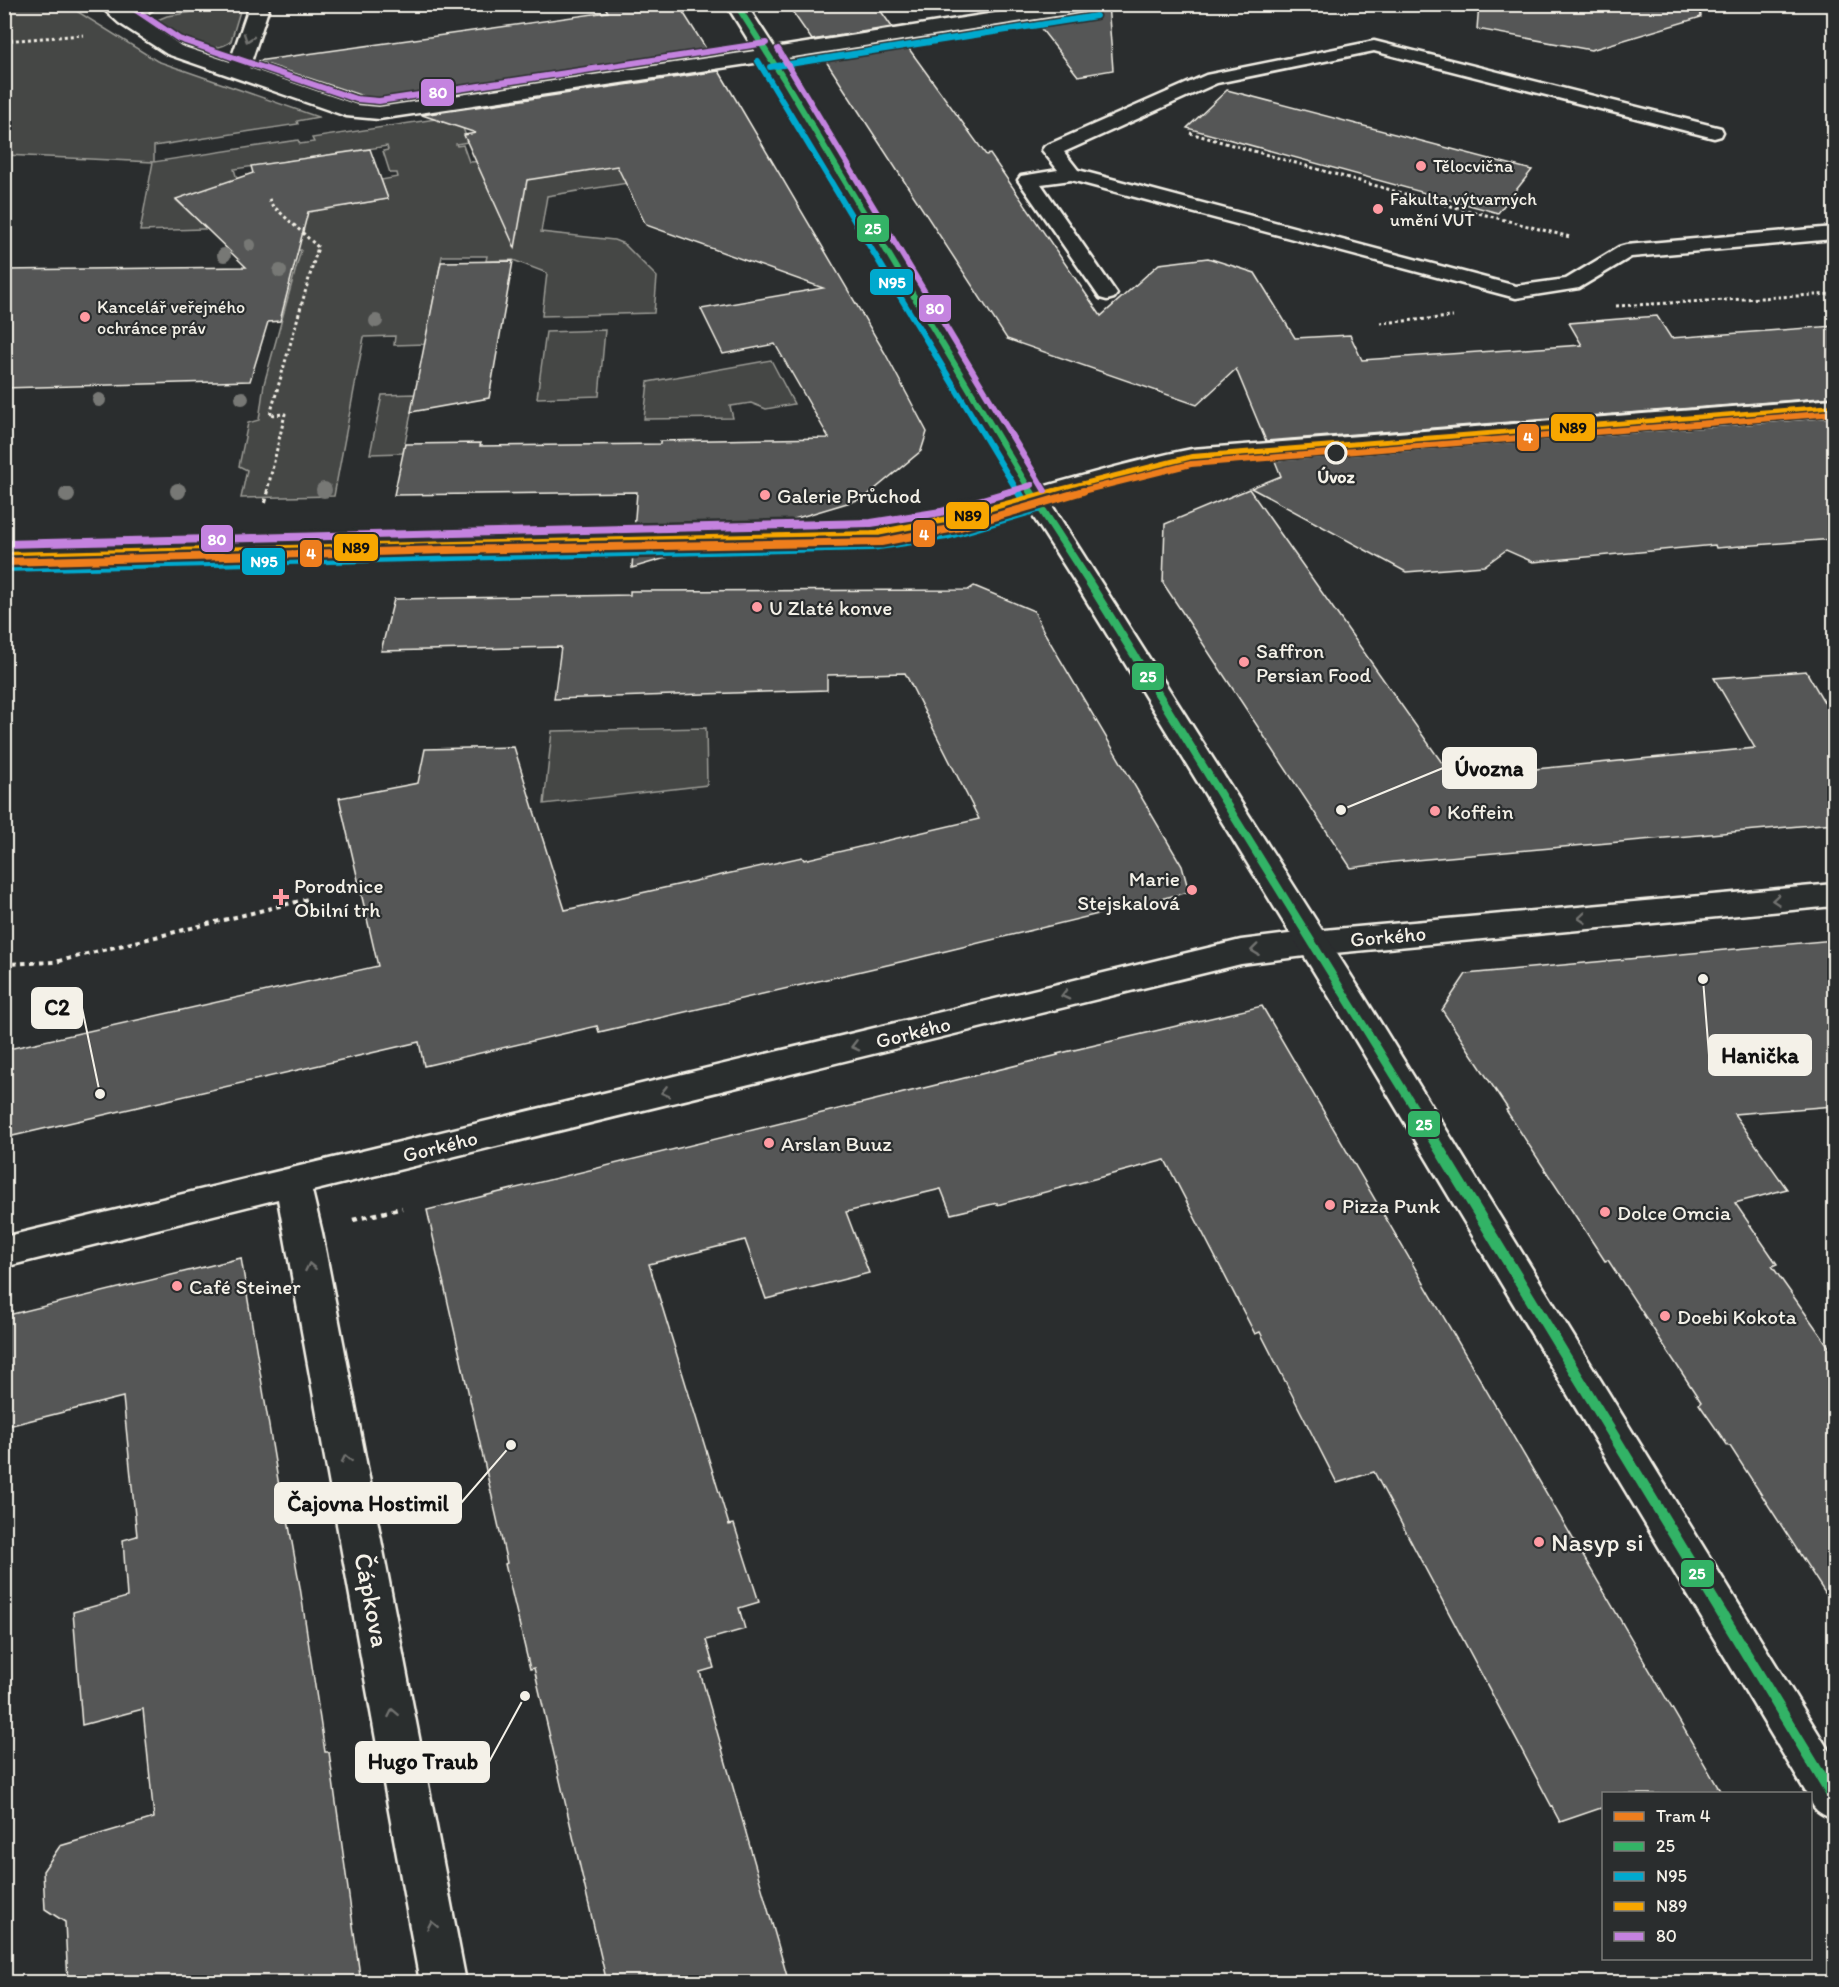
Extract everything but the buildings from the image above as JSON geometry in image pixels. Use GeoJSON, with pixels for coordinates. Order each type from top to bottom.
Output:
{"type":"FeatureCollection","features":[{"type":"Feature","properties":{"kind":"street"},"geometry":{"type":"LineString","coordinates":[[108,4],[126,20],[174,50],[354,111],[379,113],[1094,4]]}},
{"type":"Feature","properties":{"kind":"street"},"geometry":{"type":"LineString","coordinates":[[237,72],[260,4]]}},
{"type":"Feature","properties":{"kind":"street"},"geometry":{"type":"LineString","coordinates":[[736,4],[1035,497],[1313,943],[1834,1798]]}},
{"type":"Feature","properties":{"kind":"street"},"geometry":{"type":"LineString","coordinates":[[4,556],[872,535],[944,524],[1137,467],[1192,457],[1834,407]]}},
{"type":"Feature","properties":{"kind":"street","name":"Gorkého"},"geometry":{"type":"LineString","coordinates":[[4,1252],[1241,952],[1313,943],[1834,895]]}},
{"type":"Feature","properties":{"kind":"street","name":"Čápkova"},"geometry":{"type":"LineString","coordinates":[[292,1182],[304,1233],[443,1983]]}},
{"type":"Feature","properties":{"kind":"lane"},"geometry":{"type":"LineString","coordinates":[[126,20],[152,4]]}},
{"type":"Feature","properties":{"kind":"lane"},"geometry":{"type":"LineString","coordinates":[[1071,174],[1052,150],[1212,79],[1374,46],[1714,132]]}},
{"type":"Feature","properties":{"kind":"lane"},"geometry":{"type":"LineString","coordinates":[[1107,294],[1028,180],[1071,174],[1516,292],[1572,284],[1626,251],[1834,233]]}},
{"type":"Feature","properties":{"kind":"path"},"geometry":{"type":"LineString","coordinates":[[4,41],[83,36],[91,33]]}},
{"type":"Feature","properties":{"kind":"path"},"geometry":{"type":"LineString","coordinates":[[1127,115],[1405,194],[1626,251]]}},
{"type":"Feature","properties":{"kind":"path"},"geometry":{"type":"LineString","coordinates":[[265,503],[285,414],[270,415],[318,247],[272,205],[269,199]]}},
{"type":"Feature","properties":{"kind":"path"},"geometry":{"type":"LineString","coordinates":[[1616,306],[1834,294]]}},
{"type":"Feature","properties":{"kind":"path"},"geometry":{"type":"LineString","coordinates":[[4,964],[55,962],[308,898]]}},
{"type":"Feature","properties":{"kind":"shaded area"},"geometry":{"type":"Polygon","coordinates":[[[4,5],[67,5],[157,61],[318,117],[297,121],[298,124],[154,146],[154,162],[298,140],[300,144],[314,142],[312,138],[721,75],[729,88],[463,128],[468,142],[456,144],[457,146],[463,145],[469,162],[620,155],[634,182],[547,196],[541,232],[614,240],[624,244],[657,277],[654,313],[542,316],[547,273],[513,260],[486,261],[487,256],[442,256],[425,344],[394,345],[395,336],[364,337],[334,496],[241,498],[247,470],[239,466],[248,423],[259,420],[264,384],[301,250],[229,251],[234,228],[140,231],[153,162],[5,155],[4,5]],[[387,146],[234,169],[237,179],[176,200],[203,225],[342,195],[346,206],[388,199],[381,180],[398,177],[397,173],[390,173],[383,151],[388,150],[387,146]]]}},
{"type":"Feature","properties":{"kind":"shaded area"},"geometry":{"type":"Polygon","coordinates":[[[241,6],[240,11],[231,41],[213,48],[179,40],[160,28],[155,21],[167,16],[241,6]]]}},
{"type":"Feature","properties":{"kind":"shaded area"},"geometry":{"type":"Polygon","coordinates":[[[605,330],[599,396],[537,398],[546,332],[605,330]]]}},
{"type":"Feature","properties":{"kind":"shaded area"},"geometry":{"type":"Polygon","coordinates":[[[771,360],[794,404],[766,409],[751,403],[730,406],[733,418],[644,419],[648,382],[771,360]]]}},
{"type":"Feature","properties":{"kind":"shaded area"},"geometry":{"type":"Polygon","coordinates":[[[415,394],[403,453],[370,454],[382,395],[415,394]]]}},
{"type":"Feature","properties":{"kind":"shaded area"},"geometry":{"type":"Polygon","coordinates":[[[706,728],[707,785],[544,804],[552,731],[706,728]]]}},
{"type":"Feature","properties":{"kind":"tram line","name":"4"},"geometry":{"type":"LineString","coordinates":[[4,562],[446,550],[881,542],[960,527],[1113,482],[1191,464],[1834,413]]}},
{"type":"Feature","properties":{"kind":"transit line","name":"80"},"geometry":{"type":"LineString","coordinates":[[127,4],[179,39],[356,99],[379,101],[766,43]]}},
{"type":"Feature","properties":{"kind":"transit line","name":"25"},"geometry":{"type":"LineString","coordinates":[[736,4],[785,81],[1038,504],[1089,582],[1350,1002],[1834,1798]]}},
{"type":"Feature","properties":{"kind":"transit line","name":"N95"},"geometry":{"type":"LineString","coordinates":[[770,67],[1096,16]]}},
{"type":"Feature","properties":{"kind":"transit line","name":"80"},"geometry":{"type":"LineString","coordinates":[[778,49],[1045,491]]}},
{"type":"Feature","properties":{"kind":"transit line","name":"N95"},"geometry":{"type":"LineString","coordinates":[[758,61],[1025,503]]}},
{"type":"Feature","properties":{"kind":"transit line","name":"N89"},"geometry":{"type":"LineString","coordinates":[[4,556],[872,535],[953,519],[1192,457],[1834,407]]}},
{"type":"Feature","properties":{"kind":"transit line","name":"80"},"geometry":{"type":"LineString","coordinates":[[4,544],[871,523],[941,512],[1032,485]]}},
{"type":"Feature","properties":{"kind":"transit line","name":"N95"},"geometry":{"type":"LineString","coordinates":[[4,568],[872,547],[947,536],[1038,509]]}},
{"type":"Feature","properties":{"kind":"place","name":"Tělocvična"},"geometry":{"type":"Point","coordinates":[1421,166]}},
{"type":"Feature","properties":{"kind":"place","name":"Fakulta výtvarných umění VUT"},"geometry":{"type":"Point","coordinates":[1378,209]}},
{"type":"Feature","properties":{"kind":"place","name":"Kancelář veřejného ochránce práv"},"geometry":{"type":"Point","coordinates":[85,317]}},
{"type":"Feature","properties":{"kind":"place","name":"Úvoz"},"geometry":{"type":"Point","coordinates":[1336,453]}},
{"type":"Feature","properties":{"kind":"place","name":"Galerie Průchod"},"geometry":{"type":"Point","coordinates":[765,495]}},
{"type":"Feature","properties":{"kind":"place","name":"U Zlaté konve"},"geometry":{"type":"Point","coordinates":[757,607]}},
{"type":"Feature","properties":{"kind":"place","name":"Saffron Persian Food"},"geometry":{"type":"Point","coordinates":[1244,662]}},
{"type":"Feature","properties":{"kind":"place","name":"Úvozna"},"geometry":{"type":"Point","coordinates":[1341,810]}},
{"type":"Feature","properties":{"kind":"place","name":"Koffein"},"geometry":{"type":"Point","coordinates":[1435,811]}},
{"type":"Feature","properties":{"kind":"place","name":"Marie Stejskalová"},"geometry":{"type":"Point","coordinates":[1192,890]}},
{"type":"Feature","properties":{"kind":"place","name":"Porodnice Obilní trh"},"geometry":{"type":"Point","coordinates":[281,897]}},
{"type":"Feature","properties":{"kind":"place","name":"Hanička"},"geometry":{"type":"Point","coordinates":[1703,979]}},
{"type":"Feature","properties":{"kind":"place","name":"C2"},"geometry":{"type":"Point","coordinates":[100,1094]}},
{"type":"Feature","properties":{"kind":"place","name":"Arslan Buuz"},"geometry":{"type":"Point","coordinates":[769,1143]}},
{"type":"Feature","properties":{"kind":"place","name":"Pizza Punk"},"geometry":{"type":"Point","coordinates":[1330,1205]}},
{"type":"Feature","properties":{"kind":"place","name":"Dolce Omcia"},"geometry":{"type":"Point","coordinates":[1605,1212]}},
{"type":"Feature","properties":{"kind":"place","name":"Café Steiner"},"geometry":{"type":"Point","coordinates":[177,1286]}},
{"type":"Feature","properties":{"kind":"place","name":"Doebi Kokota"},"geometry":{"type":"Point","coordinates":[1665,1316]}},
{"type":"Feature","properties":{"kind":"place","name":"Čajovna Hostimil"},"geometry":{"type":"Point","coordinates":[511,1445]}},
{"type":"Feature","properties":{"kind":"place","name":"Nasyp si"},"geometry":{"type":"Point","coordinates":[1539,1542]}},
{"type":"Feature","properties":{"kind":"place","name":"Hugo Traub"},"geometry":{"type":"Point","coordinates":[525,1696]}}]}
